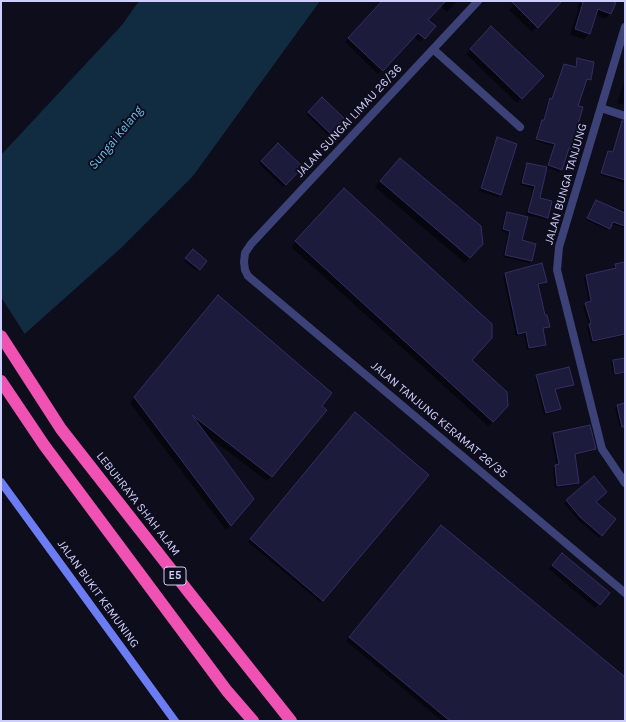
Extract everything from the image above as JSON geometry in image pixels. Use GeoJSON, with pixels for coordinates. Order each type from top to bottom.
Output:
{"type":"FeatureCollection","features":[{"type":"Feature","properties":{"kind":"highway","name":"LEBUHRAYA SHAH ALAM"},"geometry":{"type":"LineString","coordinates":[[1,336],[61,429],[291,721]]}},
{"type":"Feature","properties":{"kind":"highway","name":"E5"},"geometry":{"type":"LineString","coordinates":[[1,381],[44,445],[227,691],[254,721]]}},
{"type":"Feature","properties":{"kind":"main road","name":"JALAN BUKIT KEMUNING"},"geometry":{"type":"LineString","coordinates":[[2,484],[175,721]]}},
{"type":"Feature","properties":{"kind":"street","name":"JALAN SUNGAI LIMAU 26/36"},"geometry":{"type":"LineString","coordinates":[[244,262],[245,253],[251,244],[478,1]]}},
{"type":"Feature","properties":{"kind":"street","name":"JALAN BUNGA TANJUNG"},"geometry":{"type":"LineString","coordinates":[[625,27],[559,247],[557,270],[602,449],[625,483]]}},
{"type":"Feature","properties":{"kind":"street"},"geometry":{"type":"LineString","coordinates":[[433,49],[520,127]]}},
{"type":"Feature","properties":{"kind":"street"},"geometry":{"type":"LineString","coordinates":[[601,108],[625,116]]}},
{"type":"Feature","properties":{"kind":"street","name":"JALAN TANJUNG KERAMAT 26/35"},"geometry":{"type":"LineString","coordinates":[[244,262],[245,270],[248,276],[625,593]]}},
{"type":"Feature","properties":{"kind":"water","name":"Sungai Kelang"},"geometry":{"type":"Polygon","coordinates":[[[139,1],[320,1],[193,176],[121,248],[1,355],[1,155],[122,25],[139,1]]]}},
{"type":"Feature","properties":{"kind":"pier"},"geometry":{"type":"Polygon","coordinates":[[[1,297],[26,336],[1,357],[1,297]]]}},
{"type":"Feature","properties":{"kind":"building"},"geometry":{"type":"Polygon","coordinates":[[[382,1],[446,1],[428,20],[436,26],[425,39],[418,33],[383,71],[348,38],[382,1]]]}},
{"type":"Feature","properties":{"kind":"building"},"geometry":{"type":"Polygon","coordinates":[[[511,1],[562,1],[538,28],[511,1]]]}},
{"type":"Feature","properties":{"kind":"building"},"geometry":{"type":"Polygon","coordinates":[[[580,1],[612,1],[616,3],[611,14],[598,9],[590,34],[575,29],[583,3],[580,1]]]}},
{"type":"Feature","properties":{"kind":"building"},"geometry":{"type":"Polygon","coordinates":[[[491,26],[544,76],[522,99],[470,49],[491,26]]]}},
{"type":"Feature","properties":{"kind":"building"},"geometry":{"type":"Polygon","coordinates":[[[577,58],[594,62],[591,80],[587,79],[578,106],[583,107],[571,149],[569,148],[562,170],[548,165],[555,144],[536,139],[542,120],[544,120],[550,98],[552,99],[564,64],[576,67],[577,58]]]}},
{"type":"Feature","properties":{"kind":"building"},"geometry":{"type":"Polygon","coordinates":[[[322,97],[349,123],[335,138],[308,112],[322,97]]]}},
{"type":"Feature","properties":{"kind":"building"},"geometry":{"type":"Polygon","coordinates":[[[622,121],[625,121],[625,180],[601,173],[608,151],[613,152],[622,121]]]}},
{"type":"Feature","properties":{"kind":"building"},"geometry":{"type":"Polygon","coordinates":[[[497,137],[517,144],[501,195],[481,188],[497,137]]]}},
{"type":"Feature","properties":{"kind":"building"},"geometry":{"type":"Polygon","coordinates":[[[278,143],[303,167],[286,185],[261,161],[278,143]]]}},
{"type":"Feature","properties":{"kind":"building"},"geometry":{"type":"Polygon","coordinates":[[[400,158],[481,226],[483,244],[470,258],[380,181],[400,158]]]}},
{"type":"Feature","properties":{"kind":"building"},"geometry":{"type":"Polygon","coordinates":[[[527,163],[547,167],[540,198],[552,201],[548,218],[528,212],[535,186],[522,183],[527,163]]]}},
{"type":"Feature","properties":{"kind":"building"},"geometry":{"type":"Polygon","coordinates":[[[344,188],[492,324],[492,338],[472,360],[507,392],[508,406],[493,422],[295,241],[344,188]]]}},
{"type":"Feature","properties":{"kind":"building"},"geometry":{"type":"Polygon","coordinates":[[[596,200],[625,213],[625,226],[613,222],[610,229],[587,218],[596,200]]]}},
{"type":"Feature","properties":{"kind":"building"},"geometry":{"type":"Polygon","coordinates":[[[507,212],[528,217],[522,240],[536,244],[532,261],[505,255],[510,231],[503,229],[507,212]]]}},
{"type":"Feature","properties":{"kind":"building"},"geometry":{"type":"Polygon","coordinates":[[[193,249],[207,261],[200,270],[185,258],[193,249]]]}},
{"type":"Feature","properties":{"kind":"building"},"geometry":{"type":"Polygon","coordinates":[[[625,262],[625,334],[593,341],[589,324],[591,323],[585,303],[591,301],[586,275],[616,268],[615,264],[625,262]]]}},
{"type":"Feature","properties":{"kind":"building"},"geometry":{"type":"Polygon","coordinates":[[[542,263],[547,282],[538,284],[545,315],[547,315],[550,327],[543,328],[546,345],[529,348],[526,332],[518,334],[505,273],[542,263]]]}},
{"type":"Feature","properties":{"kind":"building"},"geometry":{"type":"Polygon","coordinates":[[[218,295],[332,393],[322,406],[327,410],[272,477],[192,415],[254,499],[231,526],[134,397],[218,295]]]}},
{"type":"Feature","properties":{"kind":"building"},"geometry":{"type":"Polygon","coordinates":[[[625,358],[625,372],[615,374],[613,360],[625,358]]]}},
{"type":"Feature","properties":{"kind":"building"},"geometry":{"type":"Polygon","coordinates":[[[569,367],[574,385],[555,389],[561,409],[546,413],[536,375],[569,367]]]}},
{"type":"Feature","properties":{"kind":"building"},"geometry":{"type":"Polygon","coordinates":[[[625,403],[625,427],[622,427],[617,405],[625,403]]]}},
{"type":"Feature","properties":{"kind":"building"},"geometry":{"type":"Polygon","coordinates":[[[355,412],[429,475],[323,601],[250,539],[355,412]]]}},
{"type":"Feature","properties":{"kind":"building"},"geometry":{"type":"Polygon","coordinates":[[[590,425],[596,449],[575,454],[579,483],[557,486],[555,465],[559,464],[553,433],[590,425]]]}},
{"type":"Feature","properties":{"kind":"building"},"geometry":{"type":"Polygon","coordinates":[[[594,476],[607,492],[596,502],[616,519],[602,536],[580,517],[566,500],[594,476]]]}},
{"type":"Feature","properties":{"kind":"building"},"geometry":{"type":"Polygon","coordinates":[[[441,525],[625,677],[625,721],[450,721],[349,637],[441,525]]]}},
{"type":"Feature","properties":{"kind":"building"},"geometry":{"type":"Polygon","coordinates":[[[562,553],[610,593],[600,605],[552,565],[562,553]]]}}]}
